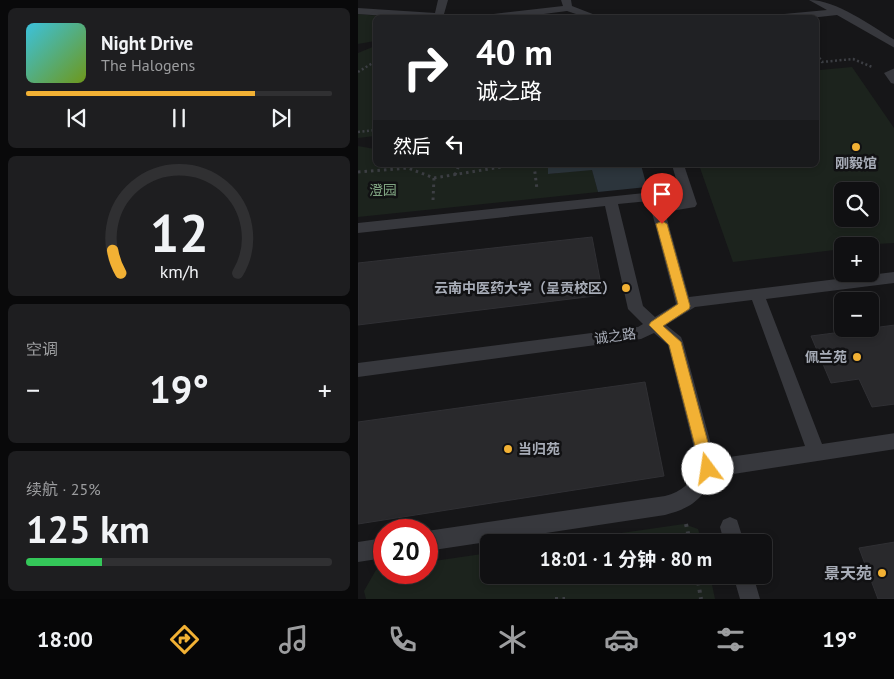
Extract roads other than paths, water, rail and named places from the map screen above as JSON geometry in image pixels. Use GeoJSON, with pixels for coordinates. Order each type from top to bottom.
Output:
{"type":"FeatureCollection","features":[{"type":"Feature","properties":{"kind":"lane"},"geometry":{"type":"LineString","coordinates":[[439,15],[443,0]]}},
{"type":"Feature","properties":{"kind":"lane"},"geometry":{"type":"LineString","coordinates":[[814,0],[894,44]]}},
{"type":"Feature","properties":{"kind":"lane"},"geometry":{"type":"LineString","coordinates":[[503,15],[567,4],[591,15]]}},
{"type":"Feature","properties":{"kind":"lane"},"geometry":{"type":"LineString","coordinates":[[358,11],[423,15]]}},
{"type":"Feature","properties":{"kind":"lane"},"geometry":{"type":"LineString","coordinates":[[806,15],[838,12]]}},
{"type":"Feature","properties":{"kind":"lane"},"geometry":{"type":"LineString","coordinates":[[657,208],[690,204],[679,167]]}},
{"type":"Feature","properties":{"kind":"lane"},"geometry":{"type":"LineString","coordinates":[[358,228],[654,196],[684,306]]}},
{"type":"Feature","properties":{"kind":"lane"},"geometry":{"type":"LineString","coordinates":[[438,539],[654,508],[681,502],[697,490],[708,469],[675,342],[636,309],[611,201]]}},
{"type":"Feature","properties":{"kind":"lane","name":"诚之路"},"geometry":{"type":"LineString","coordinates":[[358,370],[641,333],[692,302],[894,277]]}},
{"type":"Feature","properties":{"kind":"lane"},"geometry":{"type":"LineString","coordinates":[[757,294],[816,453]]}},
{"type":"Feature","properties":{"kind":"lane"},"geometry":{"type":"LineString","coordinates":[[708,469],[894,441]]}},
{"type":"Feature","properties":{"kind":"lane"},"geometry":{"type":"LineString","coordinates":[[358,552],[373,550]]}},
{"type":"Feature","properties":{"kind":"lane"},"geometry":{"type":"LineString","coordinates":[[746,584],[750,599]]}},
{"type":"Feature","properties":{"kind":"place","name":"刚毅馆"},"geometry":{"type":"Point","coordinates":[856,147]}},
{"type":"Feature","properties":{"kind":"place","name":"云南中医药大学（呈贡校区）"},"geometry":{"type":"Point","coordinates":[626,288]}},
{"type":"Feature","properties":{"kind":"place","name":"佩兰苑"},"geometry":{"type":"Point","coordinates":[857,357]}},
{"type":"Feature","properties":{"kind":"place","name":"当归苑"},"geometry":{"type":"Point","coordinates":[508,449]}},
{"type":"Feature","properties":{"kind":"place","name":"景天苑"},"geometry":{"type":"Point","coordinates":[882,573]}},
{"type":"Feature","properties":{"kind":"park label","name":"澄园"},"geometry":{"type":"Point","coordinates":[383,190]}}]}
